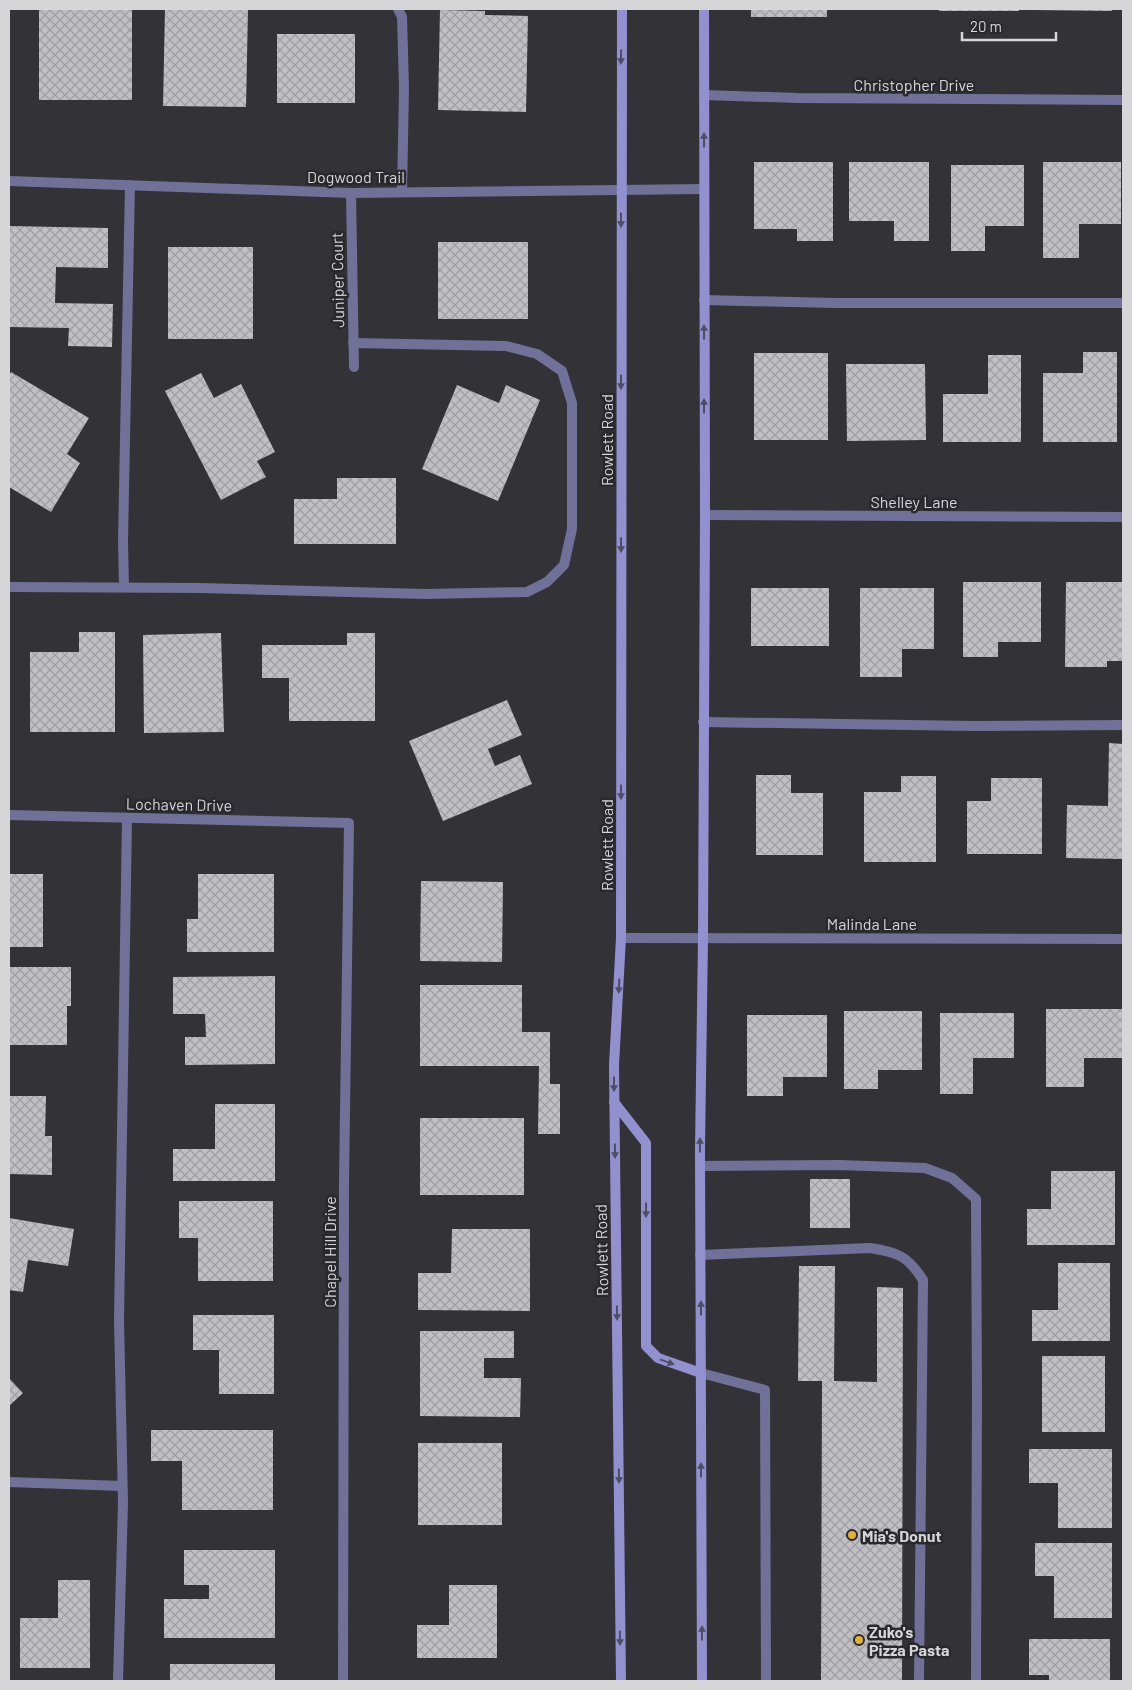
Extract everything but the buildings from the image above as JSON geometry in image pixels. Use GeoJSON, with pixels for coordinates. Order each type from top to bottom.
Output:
{"type":"FeatureCollection","features":[{"type":"Feature","properties":{"kind":"main road","name":"Rowlett Road"},"geometry":{"type":"LineString","coordinates":[[621,1681],[614,1065],[621,938],[622,9]]}},
{"type":"Feature","properties":{"kind":"main road"},"geometry":{"type":"LineString","coordinates":[[702,1681],[700,1166],[705,515],[704,9]]}},
{"type":"Feature","properties":{"kind":"main road"},"geometry":{"type":"LineString","coordinates":[[614,1102],[646,1143],[646,1346],[658,1358],[701,1373]]}},
{"type":"Feature","properties":{"kind":"street"},"geometry":{"type":"LineString","coordinates":[[398,9],[402,17],[404,89],[402,192]]}},
{"type":"Feature","properties":{"kind":"street","name":"Christopher Drive"},"geometry":{"type":"LineString","coordinates":[[704,95],[798,98],[1123,100]]}},
{"type":"Feature","properties":{"kind":"street","name":"Dogwood Trail"},"geometry":{"type":"LineString","coordinates":[[9,181],[352,193],[704,189]]}},
{"type":"Feature","properties":{"kind":"street"},"geometry":{"type":"LineString","coordinates":[[124,587],[123,541],[130,185]]}},
{"type":"Feature","properties":{"kind":"street","name":"Juniper Court"},"geometry":{"type":"LineString","coordinates":[[352,193],[354,367]]}},
{"type":"Feature","properties":{"kind":"street"},"geometry":{"type":"LineString","coordinates":[[704,300],[834,303],[1123,303]]}},
{"type":"Feature","properties":{"kind":"street"},"geometry":{"type":"LineString","coordinates":[[9,586],[426,594],[527,592],[547,582],[564,565],[572,529],[572,403],[562,371],[537,354],[506,346],[353,343]]}},
{"type":"Feature","properties":{"kind":"street","name":"Shelley Lane"},"geometry":{"type":"LineString","coordinates":[[705,515],[1123,517]]}},
{"type":"Feature","properties":{"kind":"street"},"geometry":{"type":"LineString","coordinates":[[703,722],[974,726],[1123,724]]}},
{"type":"Feature","properties":{"kind":"street","name":"Lochaven Drive"},"geometry":{"type":"LineString","coordinates":[[9,815],[349,822]]}},
{"type":"Feature","properties":{"kind":"street"},"geometry":{"type":"LineString","coordinates":[[118,1681],[122,1486],[119,1320],[127,818]]}},
{"type":"Feature","properties":{"kind":"street","name":"Chapel Hill Drive"},"geometry":{"type":"LineString","coordinates":[[343,1681],[344,1184],[349,822]]}},
{"type":"Feature","properties":{"kind":"street","name":"Malinda Lane"},"geometry":{"type":"LineString","coordinates":[[621,938],[1123,938]]}},
{"type":"Feature","properties":{"kind":"street"},"geometry":{"type":"LineString","coordinates":[[700,1166],[839,1165],[925,1168],[952,1178],[976,1199],[976,1681]]}},
{"type":"Feature","properties":{"kind":"street"},"geometry":{"type":"LineString","coordinates":[[700,1255],[870,1248],[889,1251],[906,1260],[914,1265],[923,1280],[919,1681]]}},
{"type":"Feature","properties":{"kind":"street"},"geometry":{"type":"LineString","coordinates":[[701,1373],[765,1390],[766,1681]]}},
{"type":"Feature","properties":{"kind":"street"},"geometry":{"type":"LineString","coordinates":[[9,1482],[122,1486]]}},
{"type":"Feature","properties":{"kind":"place","name":"Mia's Donut"},"geometry":{"type":"Point","coordinates":[852,1535]}},
{"type":"Feature","properties":{"kind":"place","name":"Zuko's Pizza Pasta"},"geometry":{"type":"Point","coordinates":[859,1640]}}]}
